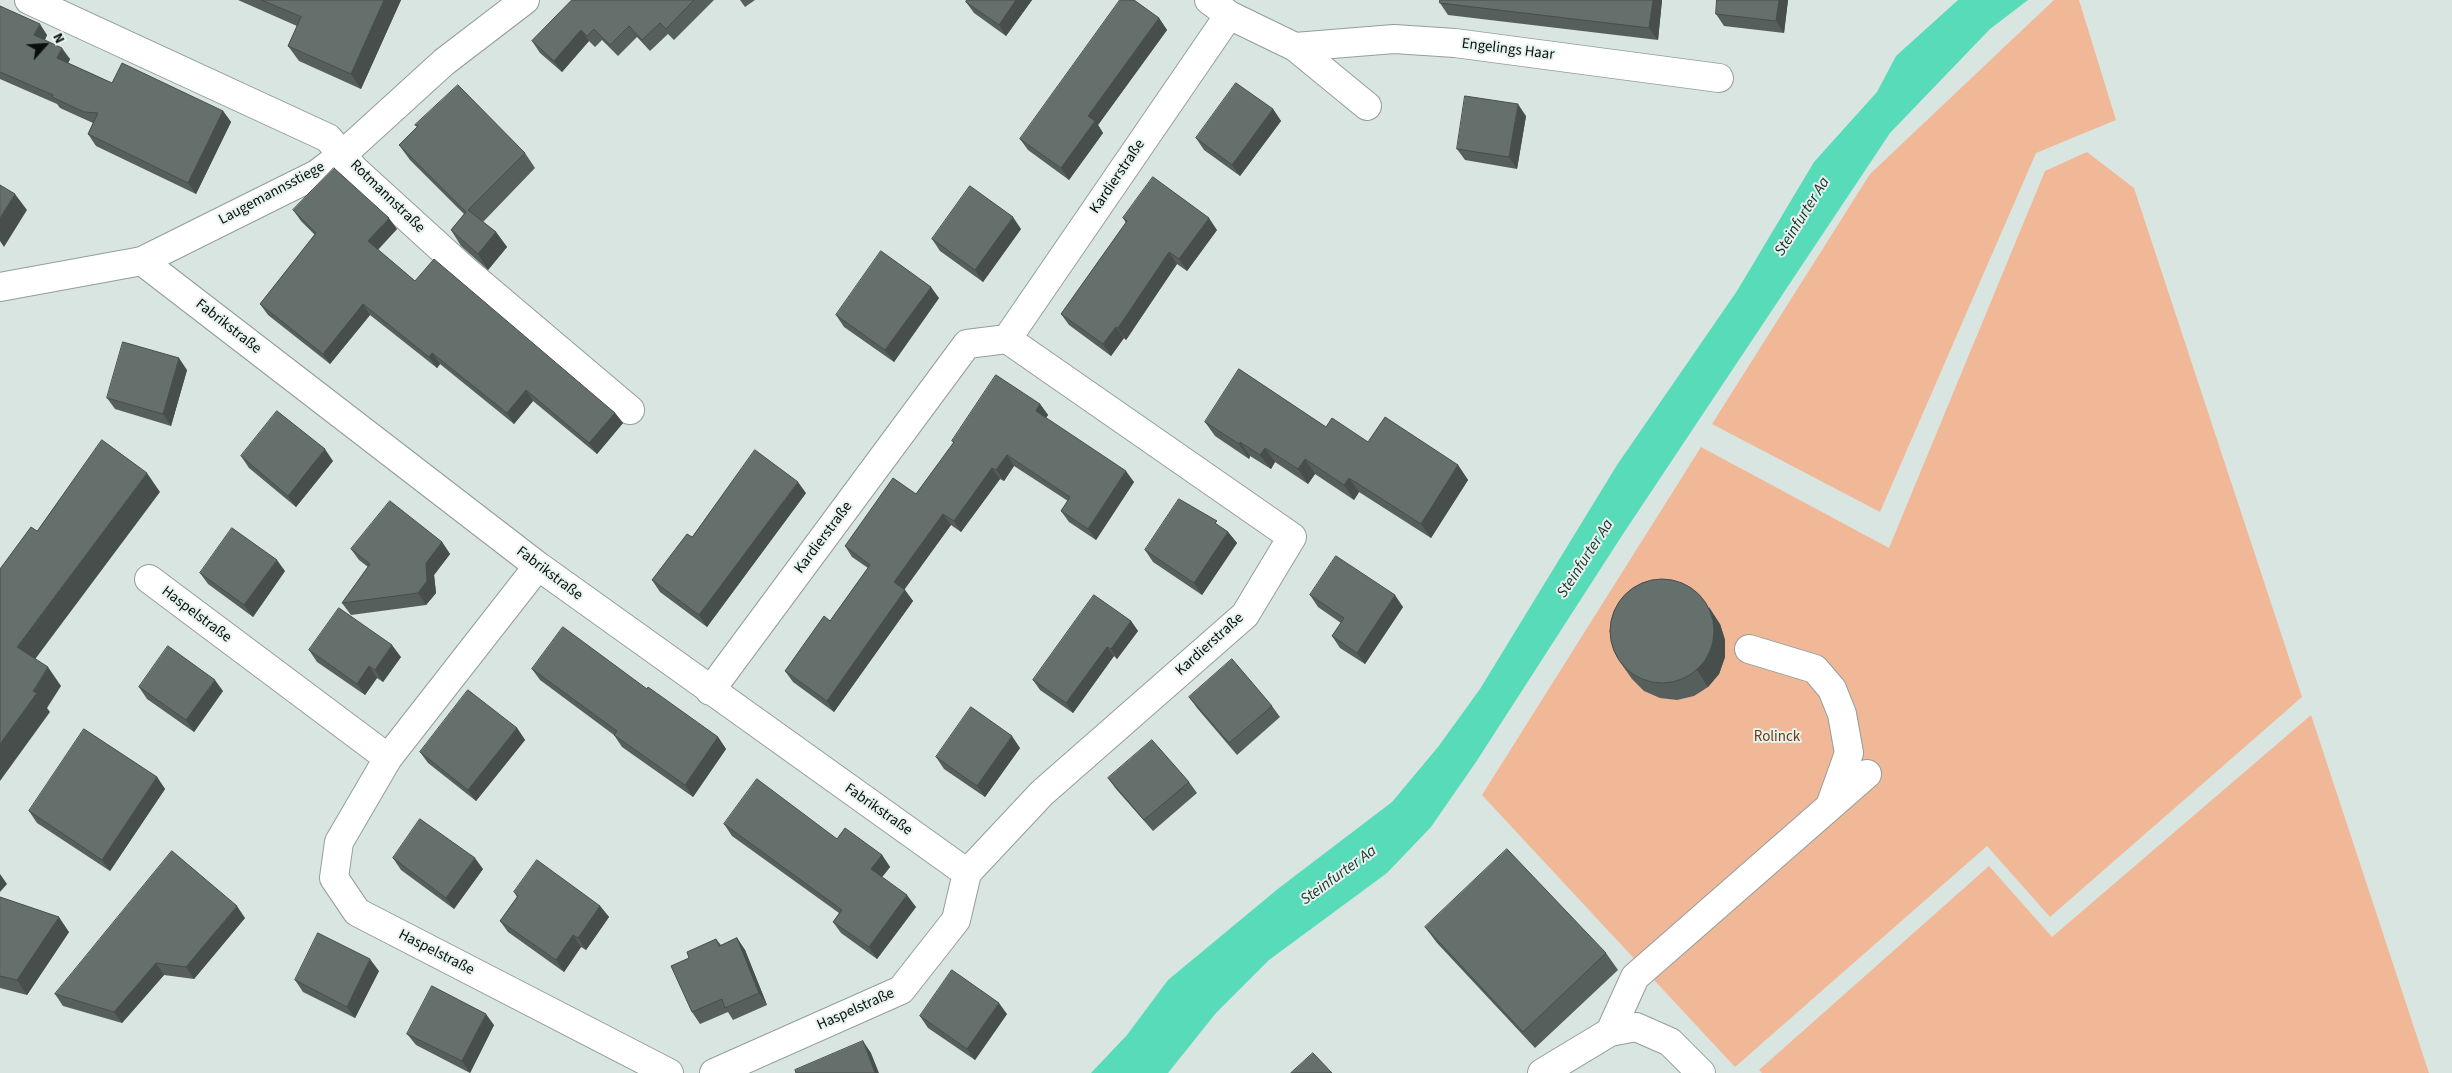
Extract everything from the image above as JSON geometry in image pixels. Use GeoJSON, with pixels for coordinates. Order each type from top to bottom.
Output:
{"type":"FeatureCollection","features":[{"type":"Feature","properties":{"kind":"street","name":"Rotmannstraße"},"geometry":{"type":"LineString","coordinates":[[28,0],[328,138],[343,154],[354,170],[467,272],[630,410]]}},
{"type":"Feature","properties":{"kind":"street","name":"Laugemannsstiege"},"geometry":{"type":"LineString","coordinates":[[0,287],[142,261],[317,174],[343,154],[444,62],[525,0]]}},
{"type":"Feature","properties":{"kind":"street"},"geometry":{"type":"LineString","coordinates":[[1219,7],[1295,48],[1367,106]]}},
{"type":"Feature","properties":{"kind":"street","name":"Kardierstraße"},"geometry":{"type":"LineString","coordinates":[[1007,339],[1219,7]]}},
{"type":"Feature","properties":{"kind":"street","name":"Engelings Haar"},"geometry":{"type":"LineString","coordinates":[[1295,48],[1394,39],[1455,43],[1719,78]]}},
{"type":"Feature","properties":{"kind":"street","name":"Fabrikstraße"},"geometry":{"type":"LineString","coordinates":[[142,261],[538,566],[967,874]]}},
{"type":"Feature","properties":{"kind":"street","name":"Kardierstraße"},"geometry":{"type":"LineString","coordinates":[[710,691],[967,344],[1007,339],[1292,538],[1245,614],[1042,793],[967,874]]}},
{"type":"Feature","properties":{"kind":"street","name":"Haspelstraße"},"geometry":{"type":"LineString","coordinates":[[538,566],[388,758],[339,842],[334,878],[357,912],[670,1073]]}},
{"type":"Feature","properties":{"kind":"street","name":"Haspelstraße"},"geometry":{"type":"LineString","coordinates":[[149,580],[388,758]]}},
{"type":"Feature","properties":{"kind":"street"},"geometry":{"type":"LineString","coordinates":[[1749,649],[1816,670],[1832,689],[1842,714],[1849,754],[1829,808]]}},
{"type":"Feature","properties":{"kind":"street"},"geometry":{"type":"LineString","coordinates":[[1610,1032],[1635,977],[1867,774]]}},
{"type":"Feature","properties":{"kind":"street","name":"Haspelstraße"},"geometry":{"type":"LineString","coordinates":[[714,1073],[901,990],[956,920],[967,874]]}},
{"type":"Feature","properties":{"kind":"street"},"geometry":{"type":"LineString","coordinates":[[1542,1073],[1610,1032],[1636,1027],[1670,1042],[1701,1073]]}},
{"type":"Feature","properties":{"kind":"green space"},"geometry":{"type":"Polygon","coordinates":[[[2054,0],[2079,0],[2116,120],[2036,153],[1880,512],[1712,424],[1870,174],[2054,0]]]}},
{"type":"Feature","properties":{"kind":"green space","name":"Rolinck"},"geometry":{"type":"Polygon","coordinates":[[[2087,152],[2134,188],[2302,697],[2050,917],[1987,846],[1735,1067],[1482,795],[1701,447],[1889,548],[2045,171],[2087,152]]]}},
{"type":"Feature","properties":{"kind":"green space"},"geometry":{"type":"Polygon","coordinates":[[[2311,715],[2429,1073],[1762,1073],[1759,1070],[1989,866],[2052,937],[2311,715]]]}},
{"type":"Feature","properties":{"kind":"water","name":"Steinfurter Aa"},"geometry":{"type":"Polygon","coordinates":[[[1958,0],[2028,0],[1990,29],[1890,133],[1623,534],[1476,762],[1431,827],[1387,873],[1269,960],[1216,1013],[1168,1073],[1091,1073],[1127,1035],[1168,980],[1279,888],[1392,802],[1438,747],[1480,689],[1617,465],[1737,291],[1814,162],[1877,92],[1896,56],[1958,0]]]}},
{"type":"Feature","properties":{"kind":"building"},"geometry":{"type":"Polygon","coordinates":[[[262,0],[384,0],[351,74],[288,46],[301,17],[262,0]]]}},
{"type":"Feature","properties":{"kind":"building"},"geometry":{"type":"Polygon","coordinates":[[[572,0],[694,0],[666,29],[660,23],[642,40],[629,26],[610,45],[594,29],[587,36],[581,30],[554,61],[532,41],[572,0]]]}},
{"type":"Feature","properties":{"kind":"building"},"geometry":{"type":"Polygon","coordinates":[[[967,0],[1016,0],[999,25],[966,2],[967,0]]]}},
{"type":"Feature","properties":{"kind":"building"},"geometry":{"type":"Polygon","coordinates":[[[1120,0],[1134,0],[1159,18],[1088,116],[1095,121],[1061,168],[1020,139],[1120,0]]]}},
{"type":"Feature","properties":{"kind":"building"},"geometry":{"type":"Polygon","coordinates":[[[1440,0],[1653,0],[1649,28],[1440,3],[1440,0]]]}},
{"type":"Feature","properties":{"kind":"building"},"geometry":{"type":"Polygon","coordinates":[[[1717,0],[1779,0],[1776,21],[1716,14],[1717,0]]]}},
{"type":"Feature","properties":{"kind":"building"},"geometry":{"type":"Polygon","coordinates":[[[0,6],[40,24],[34,35],[62,48],[57,58],[112,83],[122,63],[223,111],[188,183],[88,134],[98,113],[84,112],[52,97],[53,95],[0,72],[0,6]]]}},
{"type":"Feature","properties":{"kind":"building"},"geometry":{"type":"Polygon","coordinates":[[[1236,83],[1273,109],[1232,165],[1196,138],[1236,83]]]}},
{"type":"Feature","properties":{"kind":"building"},"geometry":{"type":"Polygon","coordinates":[[[458,85],[525,153],[468,210],[496,232],[478,254],[451,230],[466,212],[399,145],[418,126],[415,125],[458,85]]]}},
{"type":"Feature","properties":{"kind":"building"},"geometry":{"type":"Polygon","coordinates":[[[1465,96],[1518,104],[1509,157],[1457,149],[1465,96]]]}},
{"type":"Feature","properties":{"kind":"building"},"geometry":{"type":"Polygon","coordinates":[[[334,168],[389,218],[368,241],[415,281],[434,259],[615,413],[589,443],[526,390],[507,413],[432,353],[429,357],[363,304],[323,354],[260,304],[316,233],[293,210],[334,168]]]}},
{"type":"Feature","properties":{"kind":"building"},"geometry":{"type":"Polygon","coordinates":[[[1153,177],[1209,218],[1179,259],[1169,252],[1118,328],[1116,327],[1103,344],[1061,314],[1127,221],[1123,218],[1153,177]]]}},
{"type":"Feature","properties":{"kind":"building"},"geometry":{"type":"Polygon","coordinates":[[[0,185],[15,194],[0,218],[0,185]]]}},
{"type":"Feature","properties":{"kind":"building"},"geometry":{"type":"Polygon","coordinates":[[[970,186],[1013,217],[975,270],[932,239],[970,186]]]}},
{"type":"Feature","properties":{"kind":"building"},"geometry":{"type":"Polygon","coordinates":[[[881,251],[931,287],[885,350],[836,315],[881,251]]]}},
{"type":"Feature","properties":{"kind":"building"},"geometry":{"type":"Polygon","coordinates":[[[123,342],[179,358],[163,414],[107,398],[123,342]]]}},
{"type":"Feature","properties":{"kind":"building"},"geometry":{"type":"Polygon","coordinates":[[[1239,369],[1326,427],[1332,418],[1368,442],[1385,417],[1458,465],[1421,524],[1349,478],[1344,485],[1305,459],[1298,469],[1265,448],[1260,455],[1205,422],[1239,369]]]}},
{"type":"Feature","properties":{"kind":"building"},"geometry":{"type":"Polygon","coordinates":[[[996,375],[1040,404],[1036,411],[1126,471],[1088,529],[1061,511],[1070,497],[1007,455],[996,470],[992,468],[954,521],[943,514],[894,582],[905,590],[827,701],[785,671],[824,616],[830,621],[870,565],[845,546],[893,478],[916,494],[954,442],[952,441],[996,375]]]}},
{"type":"Feature","properties":{"kind":"building"},"geometry":{"type":"Polygon","coordinates":[[[277,411],[325,449],[288,496],[241,456],[277,411]]]}},
{"type":"Feature","properties":{"kind":"building"},"geometry":{"type":"Polygon","coordinates":[[[102,440],[147,473],[17,647],[48,667],[33,691],[37,693],[0,744],[0,569],[31,527],[37,531],[102,440]]]}},
{"type":"Feature","properties":{"kind":"building"},"geometry":{"type":"Polygon","coordinates":[[[755,450],[798,482],[699,615],[652,580],[687,534],[692,537],[755,450]]]}},
{"type":"Feature","properties":{"kind":"building"},"geometry":{"type":"Polygon","coordinates":[[[1179,499],[1217,521],[1215,523],[1228,532],[1194,583],[1145,550],[1179,499]]]}},
{"type":"Feature","properties":{"kind":"building"},"geometry":{"type":"Polygon","coordinates":[[[390,501],[442,542],[426,563],[427,581],[418,593],[342,603],[370,564],[351,549],[390,501]]]}},
{"type":"Feature","properties":{"kind":"building"},"geometry":{"type":"Polygon","coordinates":[[[232,528],[277,560],[244,605],[200,573],[232,528]]]}},
{"type":"Feature","properties":{"kind":"building"},"geometry":{"type":"Polygon","coordinates":[[[1336,556],[1395,595],[1357,653],[1332,636],[1344,618],[1310,595],[1336,556]]]}},
{"type":"Feature","properties":{"kind":"building"},"geometry":{"type":"Polygon","coordinates":[[[1662,579],[1682,583],[1699,594],[1710,611],[1714,631],[1710,651],[1699,668],[1682,679],[1662,683],[1642,679],[1625,668],[1614,651],[1610,631],[1614,611],[1625,594],[1642,583],[1662,579]]]}},
{"type":"Feature","properties":{"kind":"building"},"geometry":{"type":"Polygon","coordinates":[[[1094,595],[1131,621],[1111,649],[1107,647],[1066,703],[1033,680],[1094,595]]]}},
{"type":"Feature","properties":{"kind":"building"},"geometry":{"type":"Polygon","coordinates":[[[339,608],[392,645],[375,670],[369,666],[357,684],[309,650],[339,608]]]}},
{"type":"Feature","properties":{"kind":"building"},"geometry":{"type":"Polygon","coordinates":[[[563,627],[647,689],[648,687],[718,737],[685,785],[614,735],[617,731],[532,669],[563,627]]]}},
{"type":"Feature","properties":{"kind":"building"},"geometry":{"type":"Polygon","coordinates":[[[168,646],[215,680],[186,720],[139,687],[168,646]]]}},
{"type":"Feature","properties":{"kind":"building"},"geometry":{"type":"Polygon","coordinates":[[[1232,659],[1272,706],[1229,743],[1189,697],[1232,659]]]}},
{"type":"Feature","properties":{"kind":"building"},"geometry":{"type":"Polygon","coordinates":[[[468,690],[517,728],[468,790],[420,752],[468,690]]]}},
{"type":"Feature","properties":{"kind":"building"},"geometry":{"type":"Polygon","coordinates":[[[971,707],[1012,736],[977,786],[936,757],[971,707]]]}},
{"type":"Feature","properties":{"kind":"building"},"geometry":{"type":"Polygon","coordinates":[[[84,729],[157,777],[102,860],[29,811],[84,729]]]}},
{"type":"Feature","properties":{"kind":"building"},"geometry":{"type":"Polygon","coordinates":[[[1152,740],[1189,782],[1144,820],[1108,778],[1152,740]]]}},
{"type":"Feature","properties":{"kind":"building"},"geometry":{"type":"Polygon","coordinates":[[[757,779],[837,839],[845,828],[882,855],[871,869],[907,895],[869,947],[833,922],[842,910],[724,824],[757,779]]]}},
{"type":"Feature","properties":{"kind":"building"},"geometry":{"type":"Polygon","coordinates":[[[420,819],[475,858],[446,898],[393,858],[420,819]]]}},
{"type":"Feature","properties":{"kind":"building"},"geometry":{"type":"Polygon","coordinates":[[[1507,849],[1606,953],[1523,1032],[1425,927],[1507,849]]]}},
{"type":"Feature","properties":{"kind":"building"},"geometry":{"type":"Polygon","coordinates":[[[172,851],[237,906],[186,967],[156,963],[114,1012],[55,994],[172,851]]]}},
{"type":"Feature","properties":{"kind":"building"},"geometry":{"type":"Polygon","coordinates":[[[537,860],[600,906],[578,938],[573,935],[556,960],[500,921],[518,896],[514,892],[537,860]]]}},
{"type":"Feature","properties":{"kind":"building"},"geometry":{"type":"Polygon","coordinates":[[[0,897],[59,917],[17,980],[0,976],[0,897]]]}},
{"type":"Feature","properties":{"kind":"building"},"geometry":{"type":"Polygon","coordinates":[[[318,933],[370,959],[347,1007],[295,980],[318,933]]]}},
{"type":"Feature","properties":{"kind":"building"},"geometry":{"type":"Polygon","coordinates":[[[737,938],[759,993],[725,1008],[722,999],[692,1012],[671,966],[689,958],[687,952],[716,939],[719,946],[737,938]]]}},
{"type":"Feature","properties":{"kind":"building"},"geometry":{"type":"Polygon","coordinates":[[[952,970],[999,1003],[967,1049],[920,1016],[952,970]]]}},
{"type":"Feature","properties":{"kind":"building"},"geometry":{"type":"Polygon","coordinates":[[[432,986],[486,1014],[462,1061],[407,1034],[432,986]]]}},
{"type":"Feature","properties":{"kind":"building"},"geometry":{"type":"Polygon","coordinates":[[[863,1041],[875,1073],[796,1073],[795,1070],[863,1041]]]}},
{"type":"Feature","properties":{"kind":"building"},"geometry":{"type":"Polygon","coordinates":[[[1313,1053],[1332,1073],[1291,1073],[1313,1053]]]}}]}
